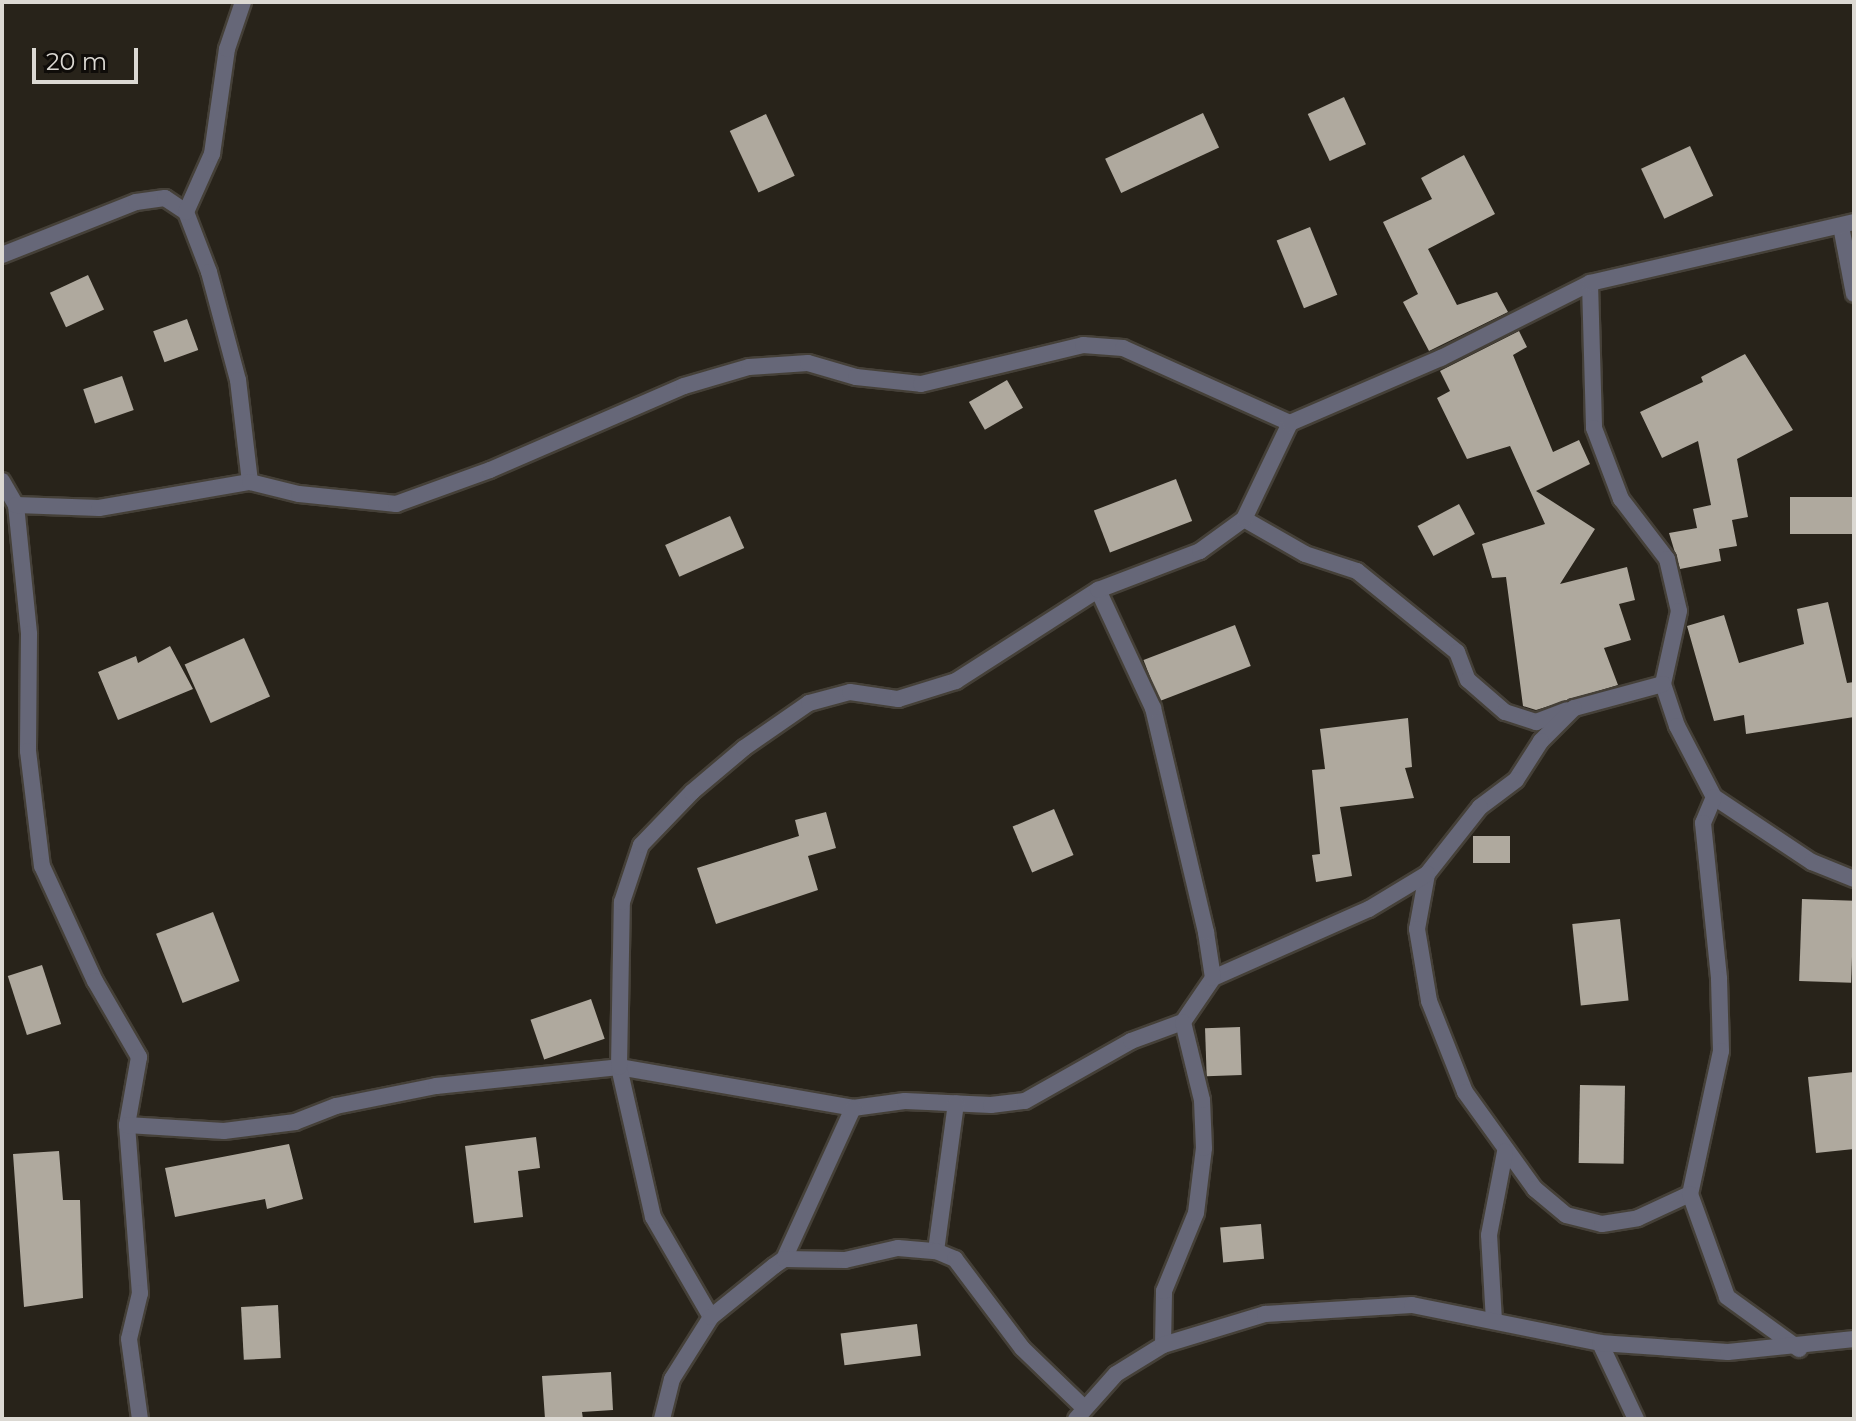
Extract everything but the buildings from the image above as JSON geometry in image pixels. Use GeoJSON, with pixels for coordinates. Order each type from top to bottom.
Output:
{"type":"FeatureCollection","features":[{"type":"Feature","properties":{"kind":"street"},"geometry":{"type":"LineString","coordinates":[[186,212],[212,154],[227,49],[243,2]]}},
{"type":"Feature","properties":{"kind":"street"},"geometry":{"type":"LineString","coordinates":[[2,255],[136,202],[165,198],[186,212],[209,272],[238,380],[250,482]]}},
{"type":"Feature","properties":{"kind":"street"},"geometry":{"type":"LineString","coordinates":[[711,1317],[653,1217],[619,1067],[622,902],[641,845],[692,792],[744,748],[809,703],[850,692],[898,699],[956,681],[1098,590],[1200,551],[1244,519],[1290,423],[1441,358],[1590,283],[1848,224],[1854,294]]}},
{"type":"Feature","properties":{"kind":"street"},"geometry":{"type":"LineString","coordinates":[[1590,283],[1594,428],[1621,499],[1667,559],[1679,611],[1663,684],[1677,726],[1714,797],[1812,862],[1854,879]]}},
{"type":"Feature","properties":{"kind":"street"},"geometry":{"type":"LineString","coordinates":[[16,505],[99,508],[250,482],[299,494],[396,504],[490,470],[684,386],[749,367],[808,363],[856,377],[921,384],[1083,345],[1123,348],[1290,423]]}},
{"type":"Feature","properties":{"kind":"street"},"geometry":{"type":"LineString","coordinates":[[2,481],[16,505],[29,634],[28,751],[42,866],[95,981],[139,1057],[127,1125],[140,1293],[129,1339],[140,1419]]}},
{"type":"Feature","properties":{"kind":"street"},"geometry":{"type":"LineString","coordinates":[[1244,519],[1305,554],[1357,571],[1380,588],[1457,652],[1468,680],[1505,712],[1536,722],[1574,708],[1663,684]]}},
{"type":"Feature","properties":{"kind":"street"},"geometry":{"type":"LineString","coordinates":[[1098,590],[1153,708],[1213,978]]}},
{"type":"Feature","properties":{"kind":"street"},"geometry":{"type":"LineString","coordinates":[[127,1125],[224,1131],[295,1122],[336,1106],[436,1086],[619,1067],[853,1108],[1025,1101],[1131,1041],[1183,1022],[1213,978],[1369,909],[1427,874],[1480,807],[1516,780],[1541,741],[1574,708]]}},
{"type":"Feature","properties":{"kind":"street"},"geometry":{"type":"LineString","coordinates":[[1714,797],[1703,823],[1719,979],[1721,1051],[1690,1194],[1727,1297],[1799,1349]]}},
{"type":"Feature","properties":{"kind":"street"},"geometry":{"type":"LineString","coordinates":[[1427,874],[1417,929],[1429,1001],[1465,1092],[1505,1152],[1535,1189],[1566,1215],[1602,1224],[1638,1218],[1690,1194]]}},
{"type":"Feature","properties":{"kind":"street"},"geometry":{"type":"LineString","coordinates":[[1163,1345],[1164,1291],[1196,1213],[1204,1148],[1202,1100],[1183,1022]]}},
{"type":"Feature","properties":{"kind":"street"},"geometry":{"type":"LineString","coordinates":[[936,1251],[956,1103]]}},
{"type":"Feature","properties":{"kind":"street"},"geometry":{"type":"LineString","coordinates":[[662,1419],[672,1379],[711,1317],[784,1259],[853,1108]]}},
{"type":"Feature","properties":{"kind":"street"},"geometry":{"type":"LineString","coordinates":[[1494,1321],[1489,1235],[1505,1152]]}},
{"type":"Feature","properties":{"kind":"street"},"geometry":{"type":"LineString","coordinates":[[784,1259],[845,1260],[898,1248],[936,1251],[955,1259],[1022,1348],[1080,1413],[1116,1374],[1163,1345],[1265,1314],[1412,1305],[1600,1343],[1728,1352],[1799,1349],[1854,1339]]}},
{"type":"Feature","properties":{"kind":"street"},"geometry":{"type":"LineString","coordinates":[[1600,1343],[1636,1419]]}}]}
